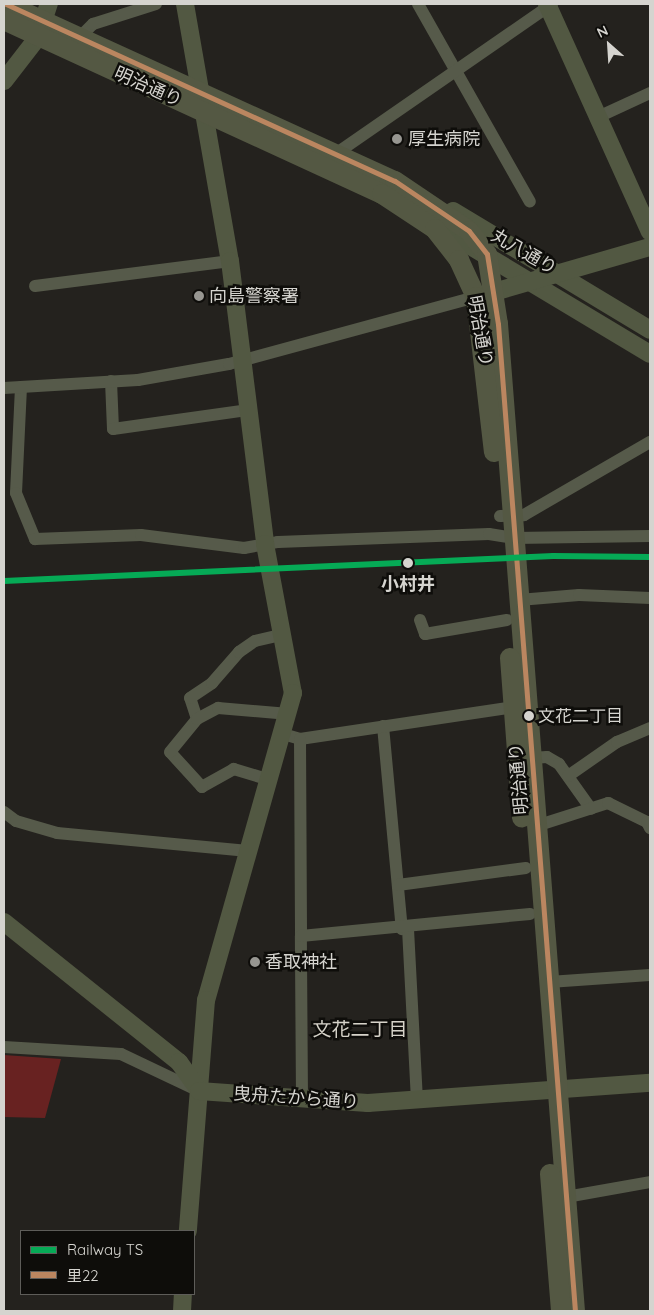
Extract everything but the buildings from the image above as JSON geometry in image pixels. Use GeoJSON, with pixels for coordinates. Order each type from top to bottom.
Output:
{"type":"FeatureCollection","features":[{"type":"Feature","properties":{"kind":"main road","name":"明治通り"},"geometry":{"type":"LineString","coordinates":[[6,4],[80,38],[203,104],[334,155],[395,182],[469,232],[487,254],[484,336],[507,526],[519,600],[549,982],[551,1088],[561,1311]]}},
{"type":"Feature","properties":{"kind":"main road","name":"明治通り"},"geometry":{"type":"LineString","coordinates":[[4,20],[44,21],[418,215],[450,247],[486,294]]}},
{"type":"Feature","properties":{"kind":"main road","name":"明治通り"},"geometry":{"type":"LineString","coordinates":[[507,526],[507,620],[526,868],[551,1088],[566,1197],[575,1311]]}},
{"type":"Feature","properties":{"kind":"street"},"geometry":{"type":"LineString","coordinates":[[80,38],[93,24],[156,4]]}},
{"type":"Feature","properties":{"kind":"street"},"geometry":{"type":"LineString","coordinates":[[186,4],[230,262],[265,544],[293,693],[289,714],[292,736],[300,936],[302,1099]]}},
{"type":"Feature","properties":{"kind":"street"},"geometry":{"type":"LineString","coordinates":[[418,4],[530,202]]}},
{"type":"Feature","properties":{"kind":"street"},"geometry":{"type":"LineString","coordinates":[[334,155],[549,5],[650,232]]}},
{"type":"Feature","properties":{"kind":"street"},"geometry":{"type":"LineString","coordinates":[[4,81],[44,21]]}},
{"type":"Feature","properties":{"kind":"street"},"geometry":{"type":"LineString","coordinates":[[598,117],[650,93]]}},
{"type":"Feature","properties":{"kind":"street","name":"丸八通り"},"geometry":{"type":"LineString","coordinates":[[395,182],[559,272],[650,330]]}},
{"type":"Feature","properties":{"kind":"street","name":"丸八通り"},"geometry":{"type":"LineString","coordinates":[[418,215],[531,279],[650,354]]}},
{"type":"Feature","properties":{"kind":"street"},"geometry":{"type":"LineString","coordinates":[[4,388],[111,381],[242,360],[486,294],[531,279],[650,247]]}},
{"type":"Feature","properties":{"kind":"street"},"geometry":{"type":"LineString","coordinates":[[35,286],[230,262]]}},
{"type":"Feature","properties":{"kind":"street"},"geometry":{"type":"LineString","coordinates":[[111,381],[113,429],[249,410]]}},
{"type":"Feature","properties":{"kind":"street"},"geometry":{"type":"LineString","coordinates":[[21,387],[16,493],[35,539],[141,535],[218,547],[507,526],[650,536]]}},
{"type":"Feature","properties":{"kind":"street"},"geometry":{"type":"LineString","coordinates":[[507,526],[650,442]]}},
{"type":"Feature","properties":{"kind":"street"},"geometry":{"type":"LineString","coordinates":[[519,600],[579,595],[650,598]]}},
{"type":"Feature","properties":{"kind":"street"},"geometry":{"type":"LineString","coordinates":[[420,620],[425,634],[507,620]]}},
{"type":"Feature","properties":{"kind":"street"},"geometry":{"type":"LineString","coordinates":[[197,719],[190,698],[212,683],[239,652],[256,641],[282,635]]}},
{"type":"Feature","properties":{"kind":"street"},"geometry":{"type":"LineString","coordinates":[[270,780],[234,769],[202,787],[191,780],[170,752],[197,719],[218,708],[289,714]]}},
{"type":"Feature","properties":{"kind":"street"},"geometry":{"type":"LineString","coordinates":[[292,736],[383,726],[513,708]]}},
{"type":"Feature","properties":{"kind":"street"},"geometry":{"type":"LineString","coordinates":[[383,726],[398,884],[405,929],[417,1102]]}},
{"type":"Feature","properties":{"kind":"street"},"geometry":{"type":"LineString","coordinates":[[568,776],[618,742],[650,728]]}},
{"type":"Feature","properties":{"kind":"street"},"geometry":{"type":"LineString","coordinates":[[188,1230],[206,1000],[270,780],[292,736]]}},
{"type":"Feature","properties":{"kind":"street"},"geometry":{"type":"LineString","coordinates":[[532,758],[547,757],[568,776],[591,809]]}},
{"type":"Feature","properties":{"kind":"street"},"geometry":{"type":"LineString","coordinates":[[536,826],[591,809],[617,804],[649,823]]}},
{"type":"Feature","properties":{"kind":"street"},"geometry":{"type":"LineString","coordinates":[[4,812],[16,821],[57,833],[248,851]]}},
{"type":"Feature","properties":{"kind":"street"},"geometry":{"type":"LineString","coordinates":[[398,884],[526,868]]}},
{"type":"Feature","properties":{"kind":"street"},"geometry":{"type":"LineString","coordinates":[[300,936],[405,929],[530,914]]}},
{"type":"Feature","properties":{"kind":"street"},"geometry":{"type":"LineString","coordinates":[[4,922],[179,1062],[200,1091]]}},
{"type":"Feature","properties":{"kind":"street"},"geometry":{"type":"LineString","coordinates":[[549,982],[650,975]]}},
{"type":"Feature","properties":{"kind":"street"},"geometry":{"type":"LineString","coordinates":[[4,1047],[121,1054],[200,1091]]}},
{"type":"Feature","properties":{"kind":"street","name":"曳舟たから通り"},"geometry":{"type":"LineString","coordinates":[[200,1091],[302,1099],[417,1102],[551,1088],[650,1083]]}},
{"type":"Feature","properties":{"kind":"street"},"geometry":{"type":"LineString","coordinates":[[566,1197],[650,1182]]}},
{"type":"Feature","properties":{"kind":"street"},"geometry":{"type":"LineString","coordinates":[[182,1311],[183,1295]]}},
{"type":"Feature","properties":{"kind":"shaded area"},"geometry":{"type":"Polygon","coordinates":[[[4,1055],[61,1059],[45,1118],[4,1117],[4,1055]]]}},
{"type":"Feature","properties":{"kind":"rail line","name":"TS"},"geometry":{"type":"LineString","coordinates":[[4,581],[553,556],[650,557]]}},
{"type":"Feature","properties":{"kind":"transit line","name":"里22"},"geometry":{"type":"LineString","coordinates":[[6,4],[395,181],[469,231],[487,254],[498,324],[575,1311]]}},
{"type":"Feature","properties":{"kind":"place","name":"厚生病院"},"geometry":{"type":"Point","coordinates":[397,139]}},
{"type":"Feature","properties":{"kind":"place","name":"向島警察署"},"geometry":{"type":"Point","coordinates":[199,296]}},
{"type":"Feature","properties":{"kind":"place","name":"小村井"},"geometry":{"type":"Point","coordinates":[408,563]}},
{"type":"Feature","properties":{"kind":"place","name":"文花二丁目"},"geometry":{"type":"Point","coordinates":[529,716]}},
{"type":"Feature","properties":{"kind":"place","name":"香取神社"},"geometry":{"type":"Point","coordinates":[255,962]}},
{"type":"Feature","properties":{"kind":"district","name":"文花二丁目"},"geometry":{"type":"Point","coordinates":[360,1030]}}]}
